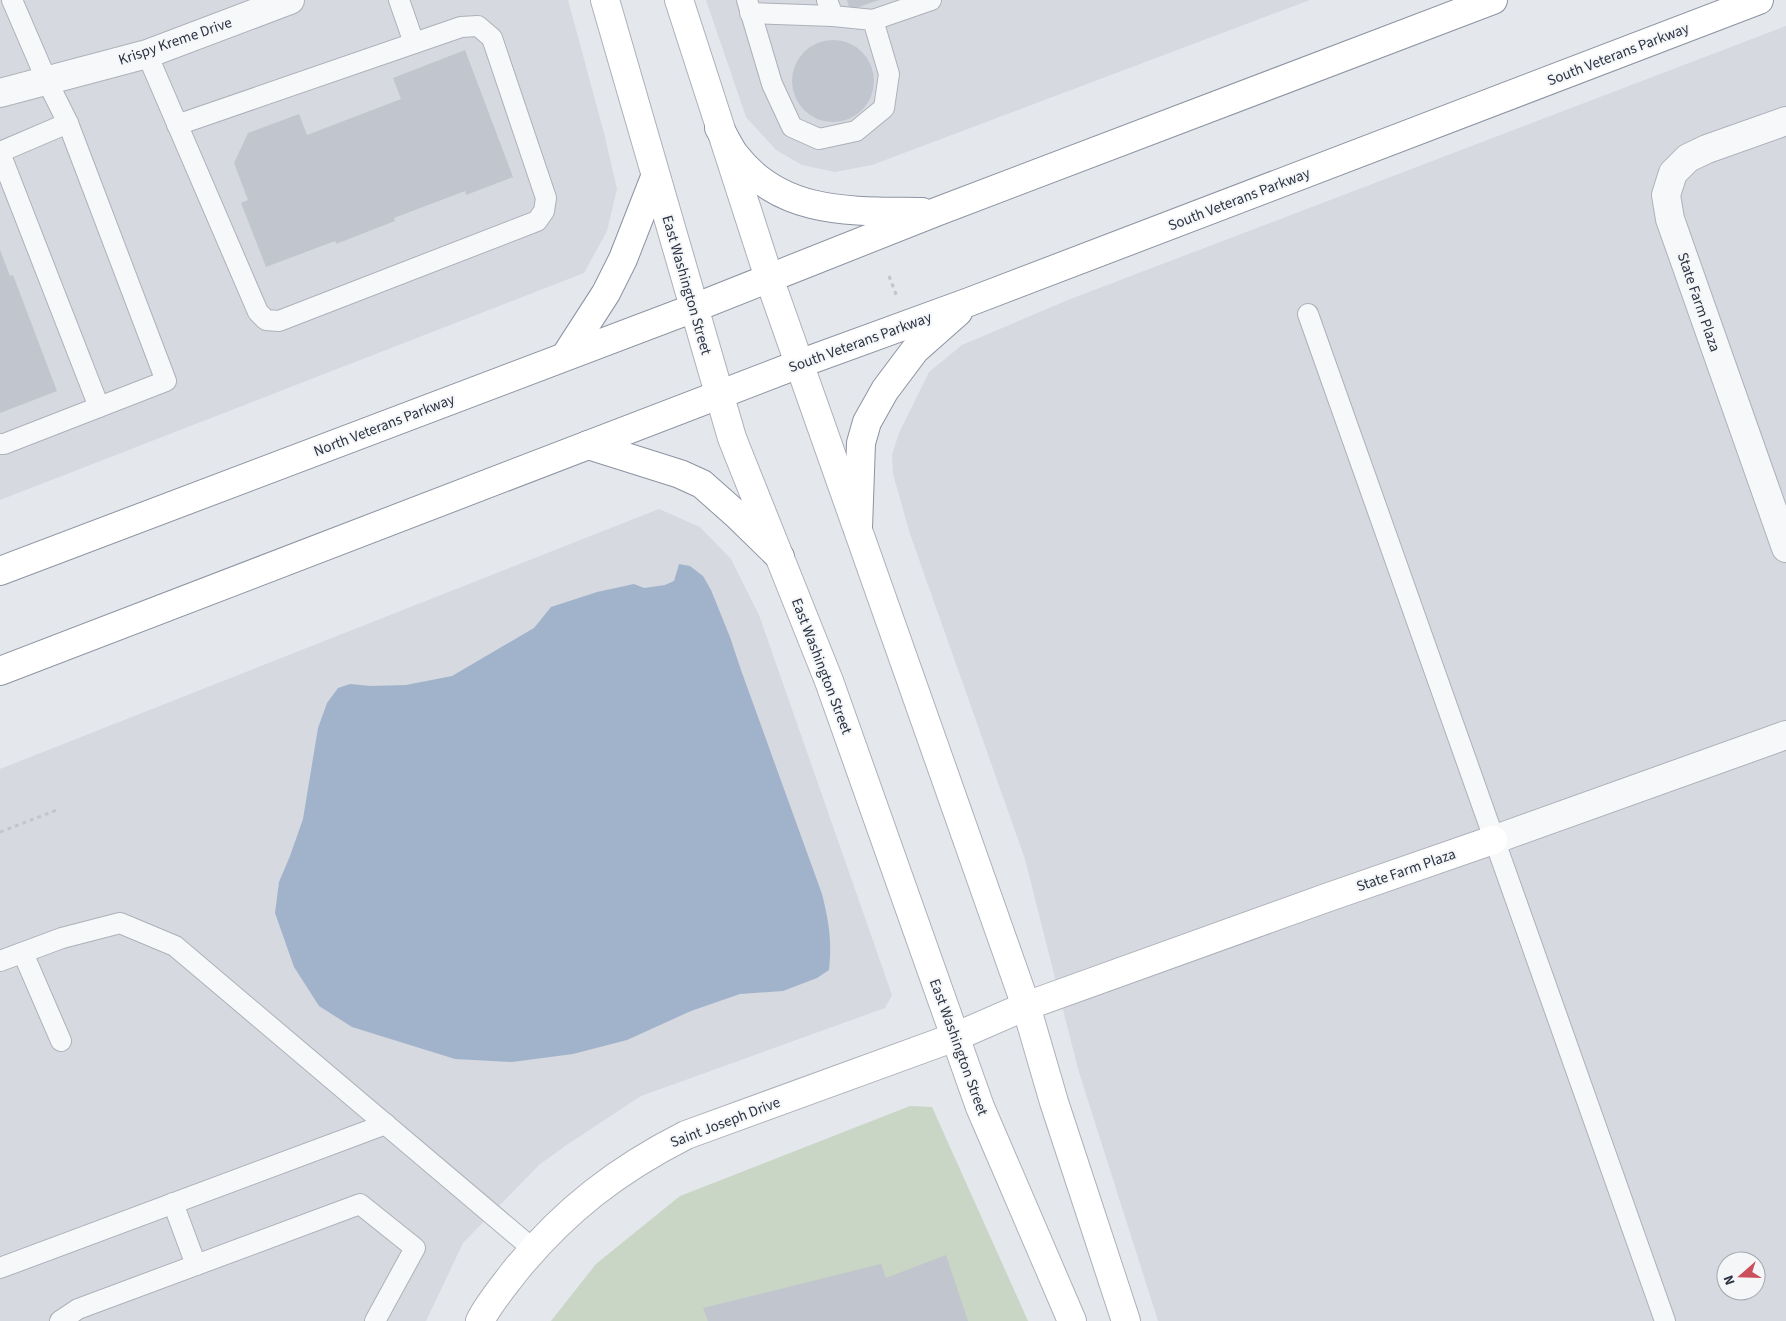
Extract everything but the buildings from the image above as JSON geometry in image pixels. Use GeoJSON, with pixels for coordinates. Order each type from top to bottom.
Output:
{"type":"FeatureCollection","features":[{"type":"Feature","properties":{"kind":"main road","name":"East Washington Street"},"geometry":{"type":"LineString","coordinates":[[605,0],[732,438],[829,681],[980,1108],[1072,1321]]}},
{"type":"Feature","properties":{"kind":"main road"},"geometry":{"type":"LineString","coordinates":[[679,0],[769,278],[1026,1006],[1054,1102],[1126,1321]]}},
{"type":"Feature","properties":{"kind":"main road"},"geometry":{"type":"LineString","coordinates":[[769,278],[936,212],[1494,0]]}},
{"type":"Feature","properties":{"kind":"main road","name":"South Veterans Parkway"},"geometry":{"type":"LineString","coordinates":[[719,395],[969,302],[1758,0]]}},
{"type":"Feature","properties":{"kind":"main road"},"geometry":{"type":"LineString","coordinates":[[719,128],[735,155],[754,174],[788,197],[832,209],[936,212]]}},
{"type":"Feature","properties":{"kind":"main road"},"geometry":{"type":"LineString","coordinates":[[566,355],[606,294],[624,259],[656,177]]}},
{"type":"Feature","properties":{"kind":"main road","name":"North Veterans Parkway"},"geometry":{"type":"LineString","coordinates":[[0,571],[769,278]]}},
{"type":"Feature","properties":{"kind":"main road"},"geometry":{"type":"LineString","coordinates":[[858,528],[861,443],[867,422],[885,390],[916,350],[969,302]]}},
{"type":"Feature","properties":{"kind":"main road"},"geometry":{"type":"LineString","coordinates":[[0,671],[719,395]]}},
{"type":"Feature","properties":{"kind":"main road"},"geometry":{"type":"LineString","coordinates":[[588,445],[680,474],[702,484],[738,515],[780,557]]}},
{"type":"Feature","properties":{"kind":"main road","name":"State Farm Plaza"},"geometry":{"type":"LineString","coordinates":[[1026,1006],[1493,840]]}},
{"type":"Feature","properties":{"kind":"main road","name":"Saint Joseph Drive"},"geometry":{"type":"LineString","coordinates":[[480,1321],[503,1287],[533,1249],[563,1218],[594,1191],[655,1150],[686,1134],[955,1037],[1026,1006]]}},
{"type":"Feature","properties":{"kind":"street","name":"Krispy Kreme Drive"},"geometry":{"type":"LineString","coordinates":[[0,93],[46,79],[146,54],[290,0]]}},
{"type":"Feature","properties":{"kind":"street","name":"State Farm Plaza"},"geometry":{"type":"LineString","coordinates":[[1786,121],[1707,149],[1688,158],[1673,173],[1666,195],[1670,219],[1786,548]]}},
{"type":"Feature","properties":{"kind":"street","name":"State Farm Plaza"},"geometry":{"type":"LineString","coordinates":[[1493,840],[1786,735]]}},
{"type":"Feature","properties":{"kind":"lane"},"geometry":{"type":"LineString","coordinates":[[0,444],[166,381],[68,123],[46,79],[12,0]]}},
{"type":"Feature","properties":{"kind":"lane"},"geometry":{"type":"LineString","coordinates":[[399,0],[414,43]]}},
{"type":"Feature","properties":{"kind":"lane"},"geometry":{"type":"LineString","coordinates":[[873,20],[889,74],[884,108],[856,131],[819,140],[792,127],[772,84],[749,6],[830,8],[873,20],[931,0]]}},
{"type":"Feature","properties":{"kind":"lane"},"geometry":{"type":"LineString","coordinates":[[146,54],[258,312],[266,320],[280,321],[537,220],[544,211],[546,198],[492,38],[478,26],[461,27],[177,125]]}},
{"type":"Feature","properties":{"kind":"lane"},"geometry":{"type":"LineString","coordinates":[[68,123],[0,152],[99,407]]}},
{"type":"Feature","properties":{"kind":"lane"},"geometry":{"type":"LineString","coordinates":[[1308,314],[1665,1321]]}},
{"type":"Feature","properties":{"kind":"lane"},"geometry":{"type":"LineString","coordinates":[[0,961],[62,938],[120,923],[175,946],[533,1249]]}},
{"type":"Feature","properties":{"kind":"lane"},"geometry":{"type":"LineString","coordinates":[[23,953],[61,1041]]}},
{"type":"Feature","properties":{"kind":"lane"},"geometry":{"type":"LineString","coordinates":[[0,1268],[386,1124]]}},
{"type":"Feature","properties":{"kind":"lane"},"geometry":{"type":"LineString","coordinates":[[174,1203],[196,1265]]}},
{"type":"Feature","properties":{"kind":"lane"},"geometry":{"type":"LineString","coordinates":[[60,1321],[78,1309],[360,1204],[415,1248],[375,1321]]}},
{"type":"Feature","properties":{"kind":"path"},"geometry":{"type":"LineString","coordinates":[[889,276],[898,300]]}},
{"type":"Feature","properties":{"kind":"path"},"geometry":{"type":"LineString","coordinates":[[0,832],[57,810]]}},
{"type":"Feature","properties":{"kind":"shaded area"},"geometry":{"type":"Polygon","coordinates":[[[0,0],[568,0],[617,189],[607,231],[584,273],[0,500],[0,0]]]}},
{"type":"Feature","properties":{"kind":"shaded area"},"geometry":{"type":"Polygon","coordinates":[[[706,0],[1310,0],[872,165],[835,172],[802,165],[776,150],[746,117],[706,0]]]}},
{"type":"Feature","properties":{"kind":"shaded area"},"geometry":{"type":"Polygon","coordinates":[[[1786,26],[1786,1321],[1158,1321],[1078,1069],[1025,859],[910,534],[893,474],[892,455],[899,433],[929,372],[962,345],[1068,300],[1786,26]]]}},
{"type":"Feature","properties":{"kind":"shaded area"},"geometry":{"type":"Polygon","coordinates":[[[659,509],[700,527],[731,559],[759,615],[892,995],[885,1008],[641,1096],[568,1144],[539,1165],[463,1243],[426,1321],[0,1321],[0,769],[659,509]]]}},
{"type":"Feature","properties":{"kind":"green space"},"geometry":{"type":"Polygon","coordinates":[[[910,1106],[932,1107],[1028,1321],[551,1321],[596,1264],[680,1196],[910,1106]]]}},
{"type":"Feature","properties":{"kind":"water"},"geometry":{"type":"Polygon","coordinates":[[[679,564],[690,566],[703,576],[711,590],[730,637],[822,894],[829,931],[829,970],[817,978],[783,991],[740,994],[691,1011],[627,1040],[573,1054],[512,1062],[455,1059],[352,1027],[319,1006],[294,967],[275,913],[279,882],[303,819],[318,728],[327,703],[338,688],[350,684],[370,686],[406,685],[452,676],[534,628],[551,607],[597,592],[634,584],[644,588],[665,585],[674,581],[679,564]]]}}]}
